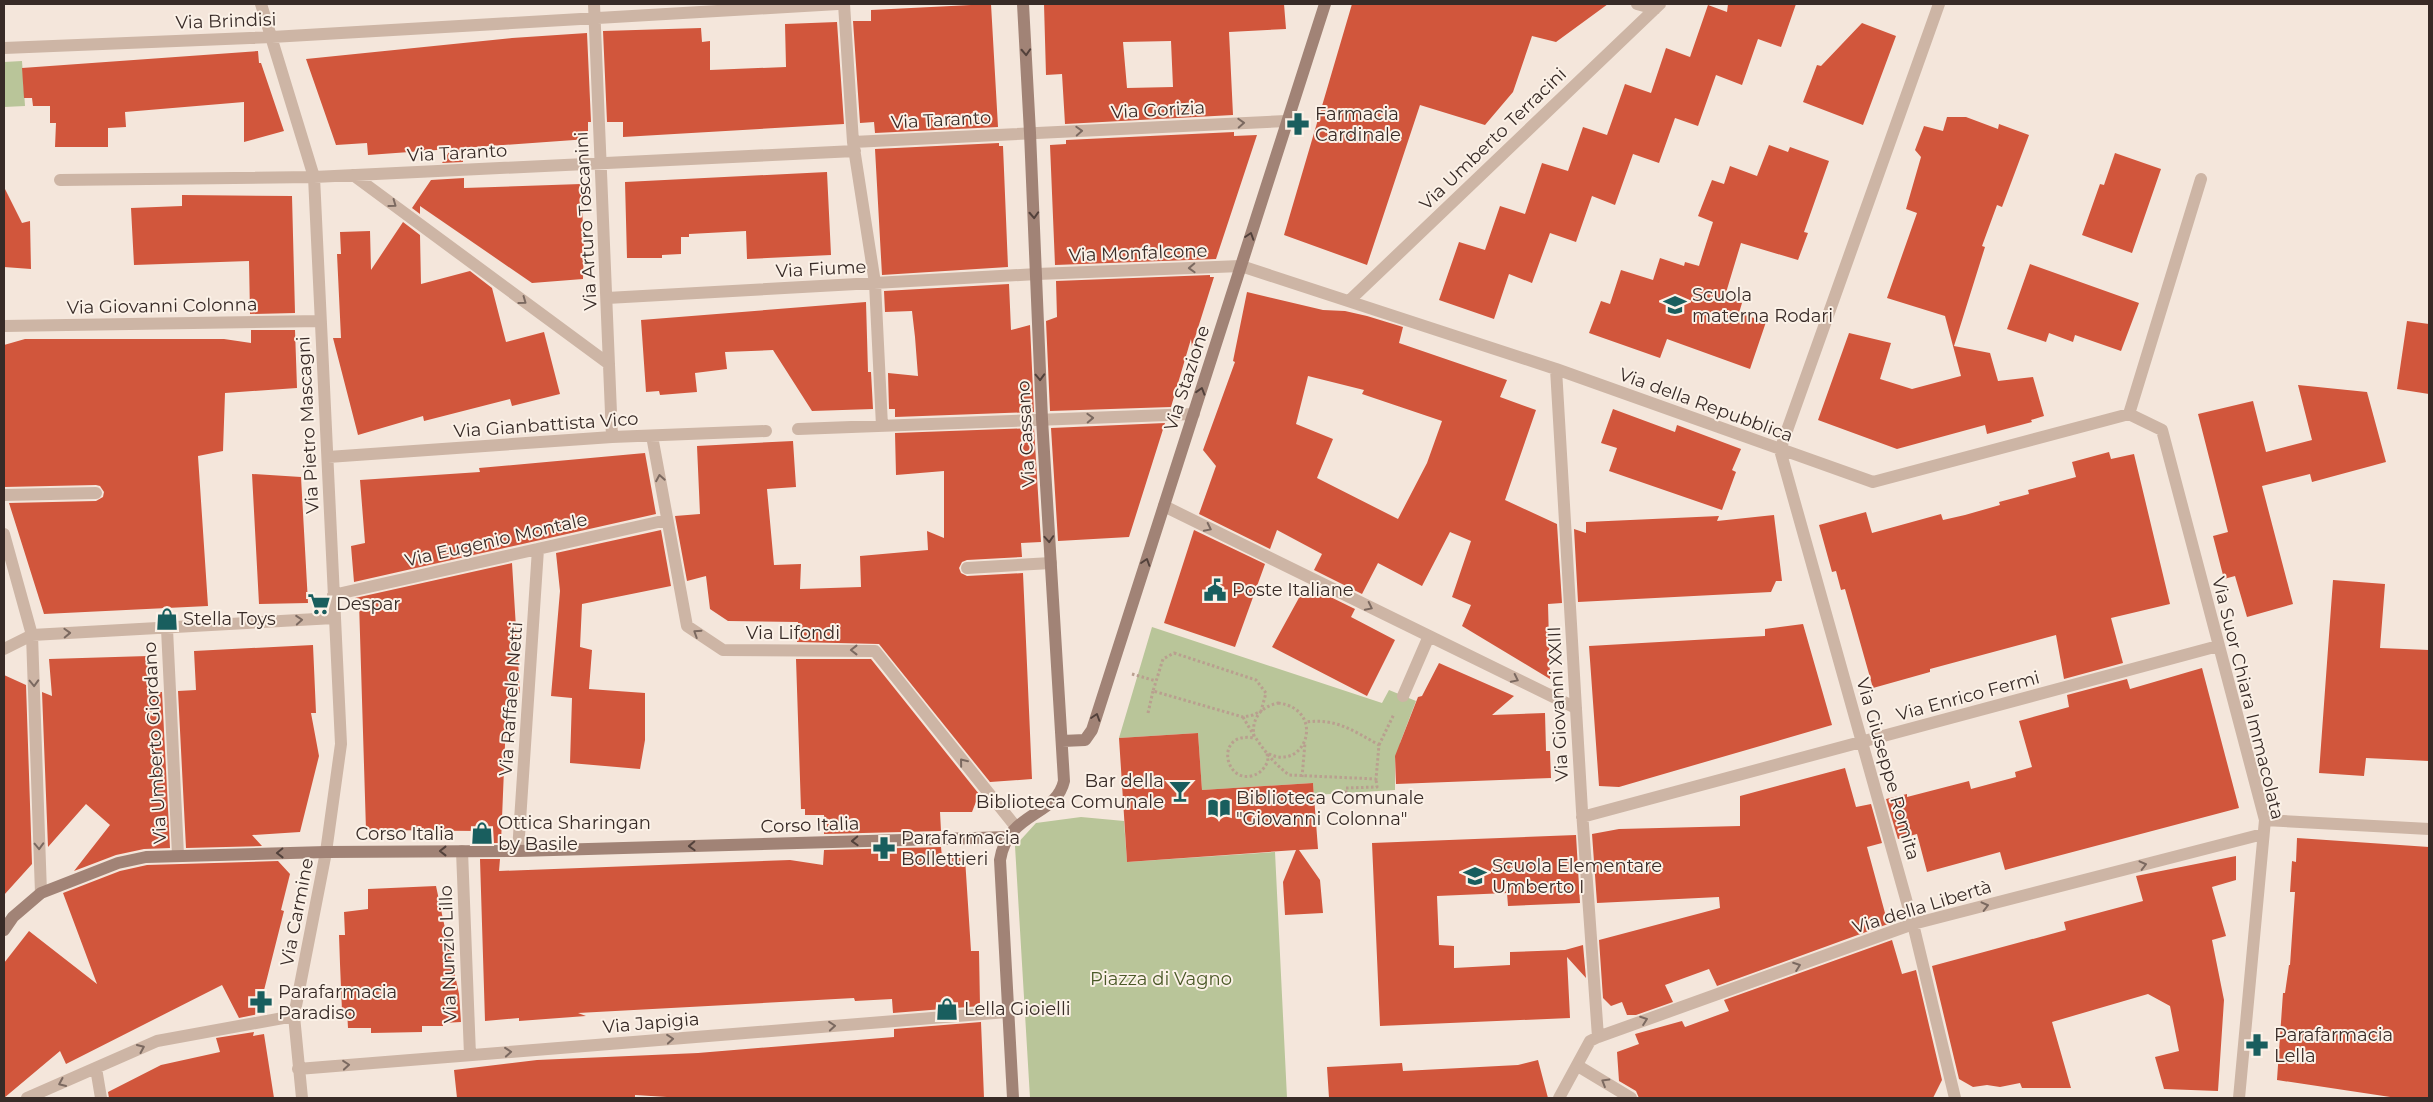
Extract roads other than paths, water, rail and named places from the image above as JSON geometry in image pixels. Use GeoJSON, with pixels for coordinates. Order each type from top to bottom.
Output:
{"type":"FeatureCollection","features":[{"type":"Feature","properties":{"kind":"main road","name":"Via Cassano"},"geometry":{"type":"LineString","coordinates":[[1012,832],[1056,799],[1062,790],[1064,781],[1042,419],[1037,274],[1023,4]]}},
{"type":"Feature","properties":{"kind":"main road","name":"Via Stazione"},"geometry":{"type":"LineString","coordinates":[[1062,741],[1085,740],[1092,730],[1325,4]]}},
{"type":"Feature","properties":{"kind":"main road","name":"Corso Italia"},"geometry":{"type":"LineString","coordinates":[[4,930],[13,917],[40,893],[118,863],[146,857],[326,852],[518,851],[1012,832]]}},
{"type":"Feature","properties":{"kind":"main road"},"geometry":{"type":"LineString","coordinates":[[1012,832],[1002,850],[1000,860],[1013,1098]]}},
{"type":"Feature","properties":{"kind":"street","name":"Via Pietro Mascagni"},"geometry":{"type":"LineString","coordinates":[[261,4],[314,177],[341,744],[326,852]]}},
{"type":"Feature","properties":{"kind":"street","name":"Via Arturo Toscanini"},"geometry":{"type":"LineString","coordinates":[[594,4],[612,437]]}},
{"type":"Feature","properties":{"kind":"street","name":"Via Brindisi"},"geometry":{"type":"LineString","coordinates":[[4,48],[272,37],[838,4]]}},
{"type":"Feature","properties":{"kind":"street"},"geometry":{"type":"LineString","coordinates":[[844,4],[854,146],[875,283],[882,426]]}},
{"type":"Feature","properties":{"kind":"street"},"geometry":{"type":"LineString","coordinates":[[1637,4],[1657,6]]}},
{"type":"Feature","properties":{"kind":"street"},"geometry":{"type":"LineString","coordinates":[[1780,450],[1938,4]]}},
{"type":"Feature","properties":{"kind":"street","name":"Via Umberto Terracini"},"geometry":{"type":"LineString","coordinates":[[1350,300],[1657,6]]}},
{"type":"Feature","properties":{"kind":"street","name":"Via Gorizia"},"geometry":{"type":"LineString","coordinates":[[1030,133],[1286,121]]}},
{"type":"Feature","properties":{"kind":"street","name":"Via Taranto"},"geometry":{"type":"LineString","coordinates":[[60,180],[353,176],[600,164],[1030,133]]}},
{"type":"Feature","properties":{"kind":"street"},"geometry":{"type":"LineString","coordinates":[[353,176],[610,364]]}},
{"type":"Feature","properties":{"kind":"street"},"geometry":{"type":"LineString","coordinates":[[2129,414],[2201,179]]}},
{"type":"Feature","properties":{"kind":"street","name":"Via della Repubblica"},"geometry":{"type":"LineString","coordinates":[[1241,266],[1350,300],[1556,369],[1873,482],[2129,414]]}},
{"type":"Feature","properties":{"kind":"street","name":"Via Monfalcone"},"geometry":{"type":"LineString","coordinates":[[1037,274],[1241,266]]}},
{"type":"Feature","properties":{"kind":"street","name":"Via Fiume"},"geometry":{"type":"LineString","coordinates":[[607,298],[1037,274]]}},
{"type":"Feature","properties":{"kind":"street","name":"Via Giovanni Colonna"},"geometry":{"type":"LineString","coordinates":[[4,326],[321,320]]}},
{"type":"Feature","properties":{"kind":"street","name":"Via Giovanni XXIII"},"geometry":{"type":"LineString","coordinates":[[1556,369],[1582,817],[1598,1036]]}},
{"type":"Feature","properties":{"kind":"street"},"geometry":{"type":"LineString","coordinates":[[798,429],[1194,414]]}},
{"type":"Feature","properties":{"kind":"street","name":"Via Suor Chiara Immacolata"},"geometry":{"type":"LineString","coordinates":[[2129,414],[2162,430],[2265,820],[2239,1098]]}},
{"type":"Feature","properties":{"kind":"street","name":"Via Gianbattista Vico"},"geometry":{"type":"LineString","coordinates":[[328,457],[612,437],[766,430]]}},
{"type":"Feature","properties":{"kind":"street","name":"Via Lifondi"},"geometry":{"type":"LineString","coordinates":[[652,436],[687,626],[723,650],[874,650],[1012,832]]}},
{"type":"Feature","properties":{"kind":"street","name":"Via Giuseppe Romita"},"geometry":{"type":"LineString","coordinates":[[1780,450],[1913,924],[1955,1098]]}},
{"type":"Feature","properties":{"kind":"street"},"geometry":{"type":"LineString","coordinates":[[4,495],[96,493]]}},
{"type":"Feature","properties":{"kind":"street"},"geometry":{"type":"LineString","coordinates":[[1164,506],[1576,708]]}},
{"type":"Feature","properties":{"kind":"street","name":"Via Eugenio Montale"},"geometry":{"type":"LineString","coordinates":[[333,595],[667,520]]}},
{"type":"Feature","properties":{"kind":"street"},"geometry":{"type":"LineString","coordinates":[[4,534],[32,635],[40,893]]}},
{"type":"Feature","properties":{"kind":"street","name":"Via Raffaele Netti"},"geometry":{"type":"LineString","coordinates":[[518,851],[538,549]]}},
{"type":"Feature","properties":{"kind":"street"},"geometry":{"type":"LineString","coordinates":[[966,568],[1051,563]]}},
{"type":"Feature","properties":{"kind":"street"},"geometry":{"type":"LineString","coordinates":[[4,649],[32,635],[167,629],[334,618]]}},
{"type":"Feature","properties":{"kind":"street","name":"Via Umberto Giordano"},"geometry":{"type":"LineString","coordinates":[[167,629],[178,855]]}},
{"type":"Feature","properties":{"kind":"street"},"geometry":{"type":"LineString","coordinates":[[1403,696],[1429,636]]}},
{"type":"Feature","properties":{"kind":"street","name":"Via Enrico Fermi"},"geometry":{"type":"LineString","coordinates":[[1582,817],[2218,646]]}},
{"type":"Feature","properties":{"kind":"street"},"geometry":{"type":"LineString","coordinates":[[2265,820],[2429,829]]}},
{"type":"Feature","properties":{"kind":"street","name":"Via della Libertà"},"geometry":{"type":"LineString","coordinates":[[1598,1036],[1913,924],[2263,834]]}},
{"type":"Feature","properties":{"kind":"street","name":"Via Carmine"},"geometry":{"type":"LineString","coordinates":[[302,1098],[294,1016],[326,852]]}},
{"type":"Feature","properties":{"kind":"street","name":"Via Nunzio Lillo"},"geometry":{"type":"LineString","coordinates":[[462,852],[470,1055]]}},
{"type":"Feature","properties":{"kind":"street","name":"Via Japigia"},"geometry":{"type":"LineString","coordinates":[[298,1069],[1007,1012]]}},
{"type":"Feature","properties":{"kind":"street"},"geometry":{"type":"LineString","coordinates":[[27,1098],[157,1041],[294,1016]]}},
{"type":"Feature","properties":{"kind":"street"},"geometry":{"type":"LineString","coordinates":[[1559,1098],[1590,1041],[1598,1036]]}},
{"type":"Feature","properties":{"kind":"street"},"geometry":{"type":"LineString","coordinates":[[1578,1066],[1631,1098]]}},
{"type":"Feature","properties":{"kind":"street"},"geometry":{"type":"LineString","coordinates":[[96,1068],[101,1098]]}},
{"type":"Feature","properties":{"kind":"place","name":"Farmacia Cardinale"},"geometry":{"type":"Point","coordinates":[1298,124]}},
{"type":"Feature","properties":{"kind":"place","name":"Scuola materna Rodari"},"geometry":{"type":"Point","coordinates":[1675,305]}},
{"type":"Feature","properties":{"kind":"place","name":"Poste Italiane"},"geometry":{"type":"Point","coordinates":[1215,590]}},
{"type":"Feature","properties":{"kind":"place","name":"Despar"},"geometry":{"type":"Point","coordinates":[319,604]}},
{"type":"Feature","properties":{"kind":"place","name":"Stella Toys"},"geometry":{"type":"Point","coordinates":[167,619]}},
{"type":"Feature","properties":{"kind":"place","name":"Bar della Biblioteca Comunale"},"geometry":{"type":"Point","coordinates":[1180,791]}},
{"type":"Feature","properties":{"kind":"place","name":"Biblioteca Comunale \"Giovanni Colonna\""},"geometry":{"type":"Point","coordinates":[1219,808]}},
{"type":"Feature","properties":{"kind":"place","name":"Ottica Sharingan by Basile"},"geometry":{"type":"Point","coordinates":[482,833]}},
{"type":"Feature","properties":{"kind":"place","name":"Parafarmacia Bollettieri"},"geometry":{"type":"Point","coordinates":[884,848]}},
{"type":"Feature","properties":{"kind":"place","name":"Scuola Elementare Umberto I"},"geometry":{"type":"Point","coordinates":[1475,876]}},
{"type":"Feature","properties":{"kind":"place","name":"Parafarmacia Paradiso"},"geometry":{"type":"Point","coordinates":[261,1002]}},
{"type":"Feature","properties":{"kind":"place","name":"Lella Gioielli"},"geometry":{"type":"Point","coordinates":[947,1009]}},
{"type":"Feature","properties":{"kind":"place","name":"Parafarmacia Lella"},"geometry":{"type":"Point","coordinates":[2257,1045]}},
{"type":"Feature","properties":{"kind":"park label","name":"Piazza di Vagno"},"geometry":{"type":"Point","coordinates":[1161,979]}}]}
